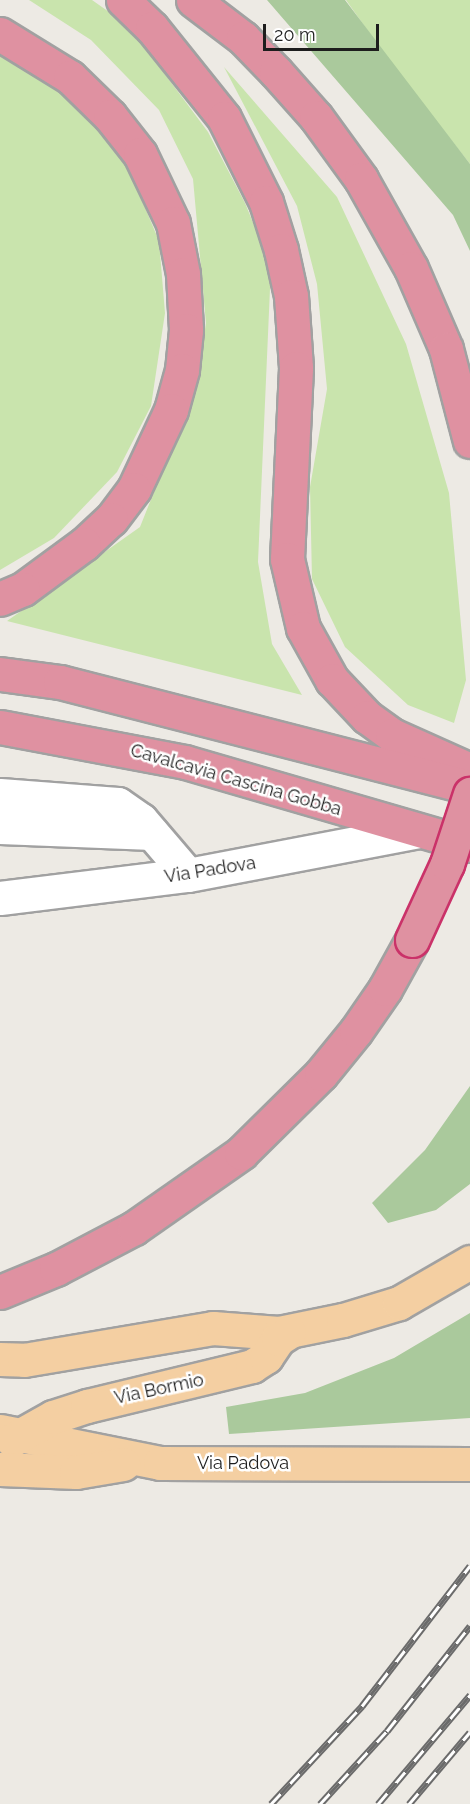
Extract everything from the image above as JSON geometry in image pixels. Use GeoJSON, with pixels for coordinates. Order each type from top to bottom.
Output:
{"type":"FeatureCollection","features":[{"type":"Feature","properties":{"kind":"highway"},"geometry":{"type":"LineString","coordinates":[[123,0],[152,28],[224,118],[266,202],[281,250],[296,340],[287,560],[303,628],[332,680],[367,717],[392,735],[470,770]]}},
{"type":"Feature","properties":{"kind":"highway"},"geometry":{"type":"LineString","coordinates":[[193,0],[243,38],[276,72],[316,117],[361,179],[411,268],[446,349],[470,441]]}},
{"type":"Feature","properties":{"kind":"highway"},"geometry":{"type":"LineString","coordinates":[[0,34],[43,57],[70,77],[110,116],[140,154],[173,223],[183,274],[186,321],[177,392],[155,450],[134,489],[121,508],[84,544],[23,589],[0,599]]}},
{"type":"Feature","properties":{"kind":"highway"},"geometry":{"type":"LineString","coordinates":[[0,674],[60,682],[470,787]]}},
{"type":"Feature","properties":{"kind":"highway","name":"Cavalcavia Cascina Gobba"},"geometry":{"type":"LineString","coordinates":[[0,727],[185,762],[470,845]]}},
{"type":"Feature","properties":{"kind":"highway"},"geometry":{"type":"LineString","coordinates":[[0,1292],[56,1269],[134,1228],[241,1153],[321,1074],[385,989],[412,940],[447,864],[470,794]]}},
{"type":"Feature","properties":{"kind":"main road"},"geometry":{"type":"LineString","coordinates":[[8,1364],[213,1328],[260,1334],[289,1332],[399,1303],[470,1262]]}},
{"type":"Feature","properties":{"kind":"main road","name":"Via Bormio"},"geometry":{"type":"LineString","coordinates":[[6,1438],[53,1417],[122,1395],[227,1375],[252,1366],[266,1357],[278,1339],[289,1332]]}},
{"type":"Feature","properties":{"kind":"main road","name":"Via Padova"},"geometry":{"type":"LineString","coordinates":[[6,1438],[145,1461],[470,1464]]}},
{"type":"Feature","properties":{"kind":"main road"},"geometry":{"type":"LineString","coordinates":[[0,1469],[76,1472],[145,1461]]}},
{"type":"Feature","properties":{"kind":"lane"},"geometry":{"type":"LineString","coordinates":[[0,795],[118,804],[132,812],[152,832],[188,875]]}},
{"type":"Feature","properties":{"kind":"lane"},"geometry":{"type":"LineString","coordinates":[[0,827],[152,832]]}},
{"type":"Feature","properties":{"kind":"lane","name":"Via Padova"},"geometry":{"type":"LineString","coordinates":[[0,898],[188,875],[419,831]]}},
{"type":"Feature","properties":{"kind":"green space"},"geometry":{"type":"Polygon","coordinates":[[[29,0],[92,0],[129,26],[208,132],[245,203],[271,266],[258,562],[272,644],[302,695],[7,621],[140,527],[195,389],[206,323],[193,179],[159,110],[91,40],[29,0]]]}},
{"type":"Feature","properties":{"kind":"green space"},"geometry":{"type":"Polygon","coordinates":[[[267,0],[345,0],[470,164],[470,251],[453,215],[267,0]]]}},
{"type":"Feature","properties":{"kind":"green space"},"geometry":{"type":"Polygon","coordinates":[[[346,0],[470,0],[470,164],[392,65],[346,0]]]}},
{"type":"Feature","properties":{"kind":"green space"},"geometry":{"type":"Polygon","coordinates":[[[0,48],[29,63],[88,112],[126,162],[159,241],[165,313],[151,406],[117,472],[54,538],[0,570],[0,48]]]}},
{"type":"Feature","properties":{"kind":"green space"},"geometry":{"type":"Polygon","coordinates":[[[224,67],[337,197],[406,344],[449,493],[466,680],[454,723],[408,705],[345,647],[312,579],[310,487],[327,389],[317,284],[297,206],[224,67]]]}},
{"type":"Feature","properties":{"kind":"green space"},"geometry":{"type":"Polygon","coordinates":[[[470,1086],[470,1184],[436,1210],[388,1223],[372,1203],[425,1150],[470,1086]]]}},
{"type":"Feature","properties":{"kind":"green space"},"geometry":{"type":"Polygon","coordinates":[[[470,1313],[470,1418],[229,1434],[226,1407],[305,1393],[394,1358],[470,1313]]]}},
{"type":"Feature","properties":{"kind":"railway"},"geometry":{"type":"LineString","coordinates":[[271,1804],[362,1706],[470,1566]]}},
{"type":"Feature","properties":{"kind":"railway"},"geometry":{"type":"LineString","coordinates":[[320,1804],[387,1731],[470,1626]]}},
{"type":"Feature","properties":{"kind":"railway"},"geometry":{"type":"LineString","coordinates":[[378,1804],[470,1695]]}},
{"type":"Feature","properties":{"kind":"railway"},"geometry":{"type":"LineString","coordinates":[[409,1804],[470,1732]]}}]}
